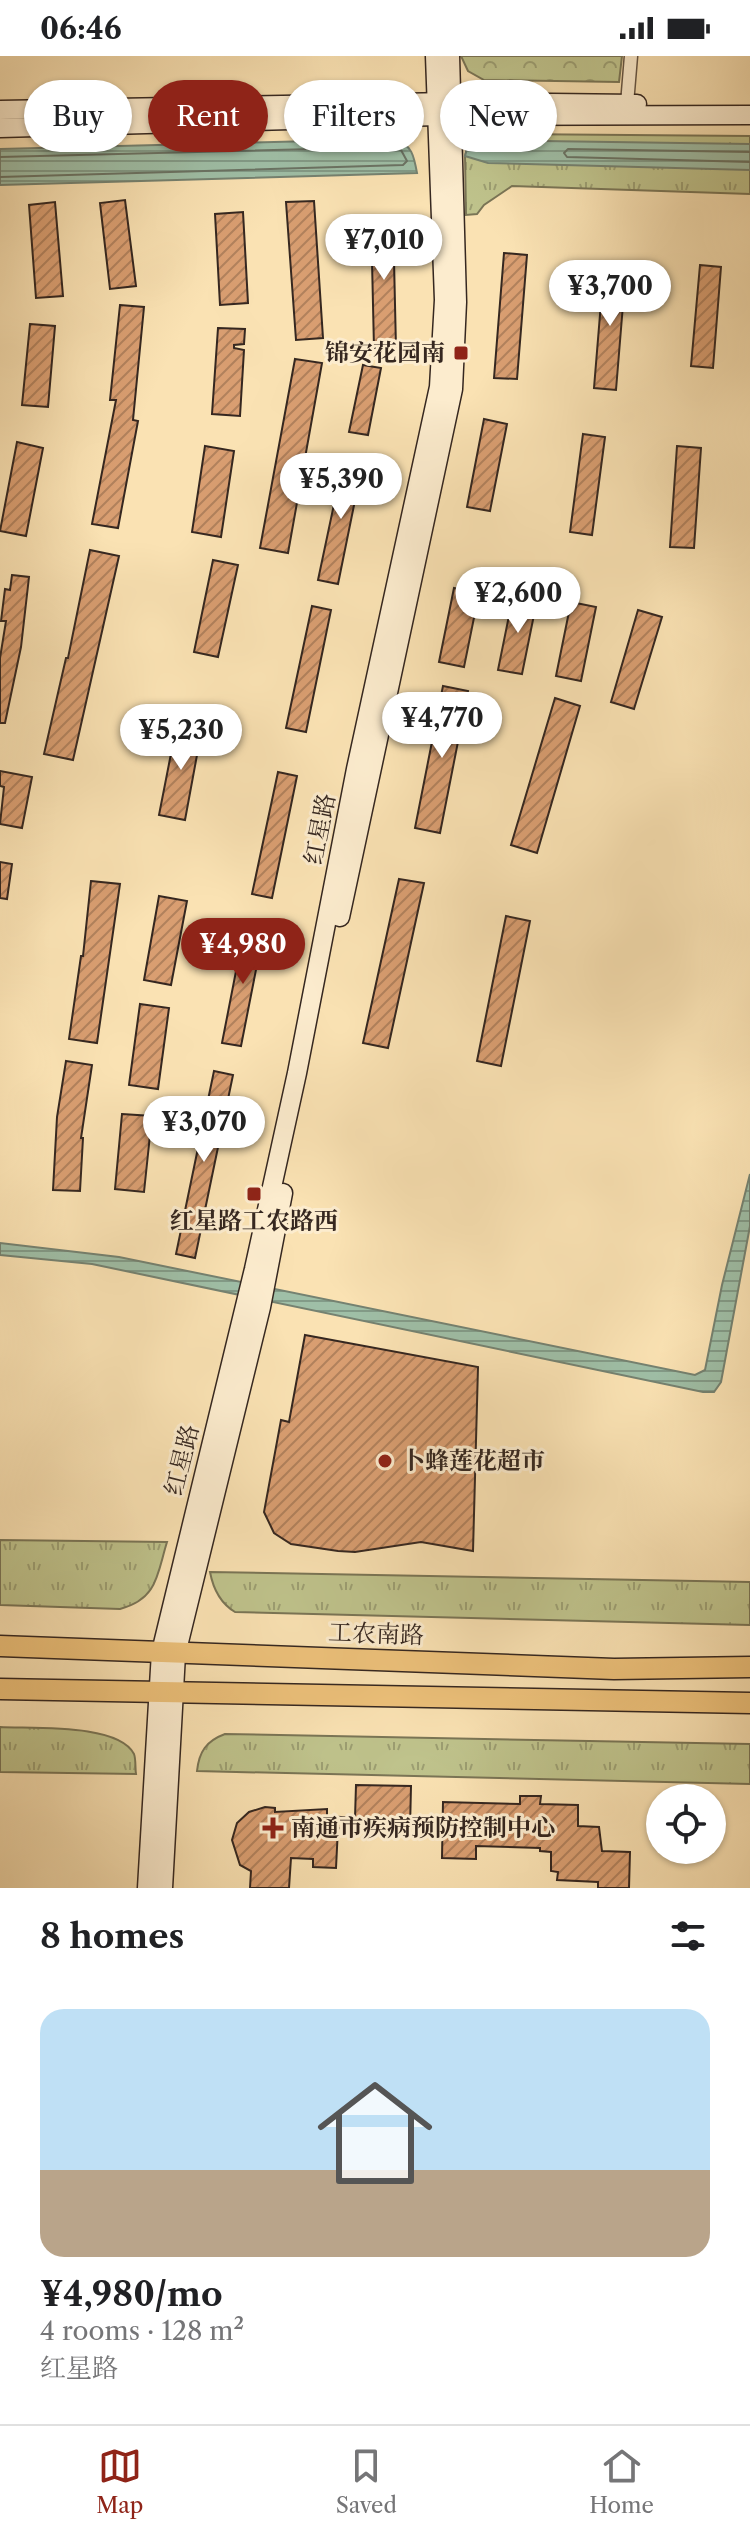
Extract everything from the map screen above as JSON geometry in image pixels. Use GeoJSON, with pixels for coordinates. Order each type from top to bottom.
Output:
{"type":"FeatureCollection","features":[{"type":"Feature","properties":{"kind":"main road","name":"红星路"},"geometry":{"type":"LineString","coordinates":[[435,56],[440,85]]}},
{"type":"Feature","properties":{"kind":"main road","name":"红星路"},"geometry":{"type":"LineString","coordinates":[[447,80],[450,56]]}},
{"type":"Feature","properties":{"kind":"main road"},"geometry":{"type":"LineString","coordinates":[[557,106],[750,105]]}},
{"type":"Feature","properties":{"kind":"main road"},"geometry":{"type":"LineString","coordinates":[[0,110],[440,109]]}},
{"type":"Feature","properties":{"kind":"main road"},"geometry":{"type":"LineString","coordinates":[[0,128],[440,109]]}},
{"type":"Feature","properties":{"kind":"main road"},"geometry":{"type":"LineString","coordinates":[[557,111],[750,115]]}},
{"type":"Feature","properties":{"kind":"main road","name":"红星路"},"geometry":{"type":"LineString","coordinates":[[163,1888],[169,1653],[253,1305],[356,769],[439,387],[444,300],[444,152]]}},
{"type":"Feature","properties":{"kind":"main road","name":"工农南路"},"geometry":{"type":"LineString","coordinates":[[0,1646],[614,1669],[750,1667]]}},
{"type":"Feature","properties":{"kind":"main road"},"geometry":{"type":"LineString","coordinates":[[0,1689],[750,1703]]}},
{"type":"Feature","properties":{"kind":"main road","name":"红星路"},"geometry":{"type":"LineString","coordinates":[[147,1888],[167,1693]]}},
{"type":"Feature","properties":{"kind":"street"},"geometry":{"type":"LineString","coordinates":[[627,104],[631,56]]}},
{"type":"Feature","properties":{"kind":"green space"},"geometry":{"type":"Polygon","coordinates":[[[461,56],[622,56],[619,82],[484,80],[468,71],[461,56]]]}},
{"type":"Feature","properties":{"kind":"green space"},"geometry":{"type":"Polygon","coordinates":[[[557,134],[750,136],[750,194],[512,186],[484,205],[477,214],[466,215],[466,152],[557,152],[557,134]]]}},
{"type":"Feature","properties":{"kind":"green space"},"geometry":{"type":"Polygon","coordinates":[[[0,1540],[167,1542],[158,1575],[149,1592],[133,1605],[120,1609],[0,1605],[0,1540]]]}},
{"type":"Feature","properties":{"kind":"green space"},"geometry":{"type":"Polygon","coordinates":[[[210,1572],[750,1582],[750,1625],[235,1612],[218,1595],[210,1572]]]}},
{"type":"Feature","properties":{"kind":"green space"},"geometry":{"type":"Polygon","coordinates":[[[0,1727],[52,1728],[111,1737],[125,1744],[134,1754],[136,1774],[0,1772],[0,1727]]]}},
{"type":"Feature","properties":{"kind":"green space"},"geometry":{"type":"Polygon","coordinates":[[[225,1734],[750,1744],[750,1784],[197,1771],[205,1748],[225,1734]]]}},
{"type":"Feature","properties":{"kind":"water"},"geometry":{"type":"Polygon","coordinates":[[[557,141],[750,144],[750,170],[488,163],[465,156],[466,152],[557,152],[557,141]]]}},
{"type":"Feature","properties":{"kind":"water"},"geometry":{"type":"Polygon","coordinates":[[[268,142],[284,142],[284,152],[411,152],[417,173],[0,185],[0,149],[24,148],[24,152],[132,152],[132,146],[148,145],[148,152],[268,152],[268,142]]]}},
{"type":"Feature","properties":{"kind":"water"},"geometry":{"type":"Polygon","coordinates":[[[750,1174],[750,1226],[721,1382],[714,1392],[92,1264],[0,1255],[0,1243],[119,1257],[695,1375],[705,1370],[722,1285],[750,1174]]]}},
{"type":"Feature","properties":{"kind":"building"},"geometry":{"type":"Polygon","coordinates":[[[125,200],[136,286],[110,289],[100,203],[125,200]]]}},
{"type":"Feature","properties":{"kind":"building"},"geometry":{"type":"Polygon","coordinates":[[[314,201],[323,338],[296,340],[286,202],[314,201]]]}},
{"type":"Feature","properties":{"kind":"building"},"geometry":{"type":"Polygon","coordinates":[[[55,202],[63,296],[36,298],[29,205],[55,202]]]}},
{"type":"Feature","properties":{"kind":"building"},"geometry":{"type":"Polygon","coordinates":[[[243,212],[248,303],[220,305],[215,214],[243,212]]]}},
{"type":"Feature","properties":{"kind":"building"},"geometry":{"type":"Polygon","coordinates":[[[371,217],[393,217],[396,348],[374,348],[371,217]]]}},
{"type":"Feature","properties":{"kind":"building"},"geometry":{"type":"Polygon","coordinates":[[[504,253],[527,255],[517,379],[494,378],[504,253]]]}},
{"type":"Feature","properties":{"kind":"building"},"geometry":{"type":"Polygon","coordinates":[[[700,265],[721,267],[713,368],[691,366],[700,265]]]}},
{"type":"Feature","properties":{"kind":"building"},"geometry":{"type":"Polygon","coordinates":[[[604,266],[626,268],[616,390],[594,388],[604,266]]]}},
{"type":"Feature","properties":{"kind":"building"},"geometry":{"type":"Polygon","coordinates":[[[120,305],[144,307],[133,420],[138,421],[118,528],[92,524],[116,400],[110,400],[120,305]]]}},
{"type":"Feature","properties":{"kind":"building"},"geometry":{"type":"Polygon","coordinates":[[[30,324],[55,326],[48,407],[22,405],[30,324]]]}},
{"type":"Feature","properties":{"kind":"building"},"geometry":{"type":"Polygon","coordinates":[[[218,328],[245,329],[244,344],[234,345],[234,348],[244,350],[240,416],[212,414],[218,328]]]}},
{"type":"Feature","properties":{"kind":"building"},"geometry":{"type":"Polygon","coordinates":[[[295,359],[322,363],[288,553],[260,548],[295,359]]]}},
{"type":"Feature","properties":{"kind":"building"},"geometry":{"type":"Polygon","coordinates":[[[363,365],[381,368],[368,435],[349,432],[363,365]]]}},
{"type":"Feature","properties":{"kind":"building"},"geometry":{"type":"Polygon","coordinates":[[[484,419],[507,424],[490,511],[467,507],[484,419]]]}},
{"type":"Feature","properties":{"kind":"building"},"geometry":{"type":"Polygon","coordinates":[[[583,434],[605,437],[592,535],[570,532],[583,434]]]}},
{"type":"Feature","properties":{"kind":"building"},"geometry":{"type":"Polygon","coordinates":[[[17,442],[43,448],[26,536],[0,531],[17,442]]]}},
{"type":"Feature","properties":{"kind":"building"},"geometry":{"type":"Polygon","coordinates":[[[205,446],[234,451],[221,537],[192,532],[205,446]]]}},
{"type":"Feature","properties":{"kind":"building"},"geometry":{"type":"Polygon","coordinates":[[[677,446],[701,448],[694,548],[670,547],[677,446]]]}},
{"type":"Feature","properties":{"kind":"building"},"geometry":{"type":"Polygon","coordinates":[[[344,457],[363,461],[338,584],[318,580],[344,457]]]}},
{"type":"Feature","properties":{"kind":"building"},"geometry":{"type":"Polygon","coordinates":[[[90,550],[119,556],[73,760],[44,754],[90,550]]]}},
{"type":"Feature","properties":{"kind":"building"},"geometry":{"type":"Polygon","coordinates":[[[213,560],[238,565],[218,657],[194,652],[213,560]]]}},
{"type":"Feature","properties":{"kind":"building"},"geometry":{"type":"Polygon","coordinates":[[[12,575],[29,577],[21,647],[5,723],[0,723],[0,658],[6,621],[1,621],[5,589],[10,590],[12,575]]]}},
{"type":"Feature","properties":{"kind":"building"},"geometry":{"type":"Polygon","coordinates":[[[454,588],[479,593],[464,667],[439,662],[454,588]]]}},
{"type":"Feature","properties":{"kind":"building"},"geometry":{"type":"Polygon","coordinates":[[[513,596],[537,600],[522,674],[498,670],[513,596]]]}},
{"type":"Feature","properties":{"kind":"building"},"geometry":{"type":"Polygon","coordinates":[[[571,602],[596,607],[581,681],[556,676],[571,602]]]}},
{"type":"Feature","properties":{"kind":"building"},"geometry":{"type":"Polygon","coordinates":[[[312,606],[331,610],[306,732],[286,728],[312,606]]]}},
{"type":"Feature","properties":{"kind":"building"},"geometry":{"type":"Polygon","coordinates":[[[638,610],[662,617],[634,709],[611,702],[638,610]]]}},
{"type":"Feature","properties":{"kind":"building"},"geometry":{"type":"Polygon","coordinates":[[[443,686],[468,691],[440,833],[415,828],[443,686]]]}},
{"type":"Feature","properties":{"kind":"building"},"geometry":{"type":"Polygon","coordinates":[[[555,698],[580,706],[537,853],[511,845],[555,698]]]}},
{"type":"Feature","properties":{"kind":"building"},"geometry":{"type":"Polygon","coordinates":[[[177,723],[202,728],[185,820],[159,815],[177,723]]]}},
{"type":"Feature","properties":{"kind":"building"},"geometry":{"type":"Polygon","coordinates":[[[0,771],[32,777],[22,828],[0,824],[4,787],[0,786],[0,771]]]}},
{"type":"Feature","properties":{"kind":"building"},"geometry":{"type":"Polygon","coordinates":[[[278,772],[297,776],[272,898],[252,894],[278,772]]]}},
{"type":"Feature","properties":{"kind":"building"},"geometry":{"type":"Polygon","coordinates":[[[0,862],[12,864],[7,899],[0,898],[0,862]]]}},
{"type":"Feature","properties":{"kind":"building"},"geometry":{"type":"Polygon","coordinates":[[[399,879],[424,883],[388,1048],[363,1043],[399,879]]]}},
{"type":"Feature","properties":{"kind":"building"},"geometry":{"type":"Polygon","coordinates":[[[91,881],[120,884],[97,1043],[69,1039],[83,956],[91,881]]]}},
{"type":"Feature","properties":{"kind":"building"},"geometry":{"type":"Polygon","coordinates":[[[159,896],[187,901],[171,985],[144,980],[159,896]]]}},
{"type":"Feature","properties":{"kind":"building"},"geometry":{"type":"Polygon","coordinates":[[[506,916],[530,921],[501,1066],[477,1061],[506,916]]]}},
{"type":"Feature","properties":{"kind":"building"},"geometry":{"type":"Polygon","coordinates":[[[245,925],[264,929],[241,1046],[222,1043],[245,925]]]}},
{"type":"Feature","properties":{"kind":"building"},"geometry":{"type":"Polygon","coordinates":[[[140,1004],[169,1008],[158,1089],[129,1085],[140,1004]]]}},
{"type":"Feature","properties":{"kind":"building"},"geometry":{"type":"Polygon","coordinates":[[[66,1061],[92,1065],[81,1138],[80,1191],[53,1190],[57,1117],[66,1061]]]}},
{"type":"Feature","properties":{"kind":"building"},"geometry":{"type":"Polygon","coordinates":[[[214,1071],[233,1075],[195,1258],[176,1254],[214,1071]]]}},
{"type":"Feature","properties":{"kind":"building"},"geometry":{"type":"Polygon","coordinates":[[[122,1114],[152,1116],[144,1192],[115,1189],[122,1114]]]}},
{"type":"Feature","properties":{"kind":"building"},"geometry":{"type":"Polygon","coordinates":[[[305,1335],[478,1367],[473,1551],[421,1542],[355,1552],[338,1551],[291,1544],[274,1533],[264,1512],[281,1420],[289,1422],[305,1335]]]}},
{"type":"Feature","properties":{"kind":"building"},"geometry":{"type":"Polygon","coordinates":[[[356,1785],[411,1786],[410,1829],[338,1828],[336,1868],[313,1867],[313,1859],[291,1858],[289,1888],[250,1888],[251,1871],[240,1865],[232,1840],[237,1823],[249,1812],[265,1807],[275,1808],[275,1812],[327,1809],[327,1816],[355,1818],[356,1785]]]}},
{"type":"Feature","properties":{"kind":"building"},"geometry":{"type":"Polygon","coordinates":[[[520,1796],[541,1796],[540,1804],[578,1805],[578,1826],[599,1827],[602,1851],[630,1852],[629,1888],[598,1888],[598,1882],[557,1880],[558,1872],[551,1871],[551,1852],[540,1851],[540,1848],[476,1846],[476,1859],[442,1858],[443,1802],[520,1804],[520,1796]]]}},
{"type":"Feature","properties":{"kind":"place","name":"锦安花园南"},"geometry":{"type":"Point","coordinates":[461,353]}},
{"type":"Feature","properties":{"kind":"place","name":"红星路工农路西"},"geometry":{"type":"Point","coordinates":[254,1194]}},
{"type":"Feature","properties":{"kind":"place","name":"卜蜂莲花超市"},"geometry":{"type":"Point","coordinates":[385,1461]}},
{"type":"Feature","properties":{"kind":"place","name":"南通市疾病预防控制中心"},"geometry":{"type":"Point","coordinates":[273,1828]}}]}
